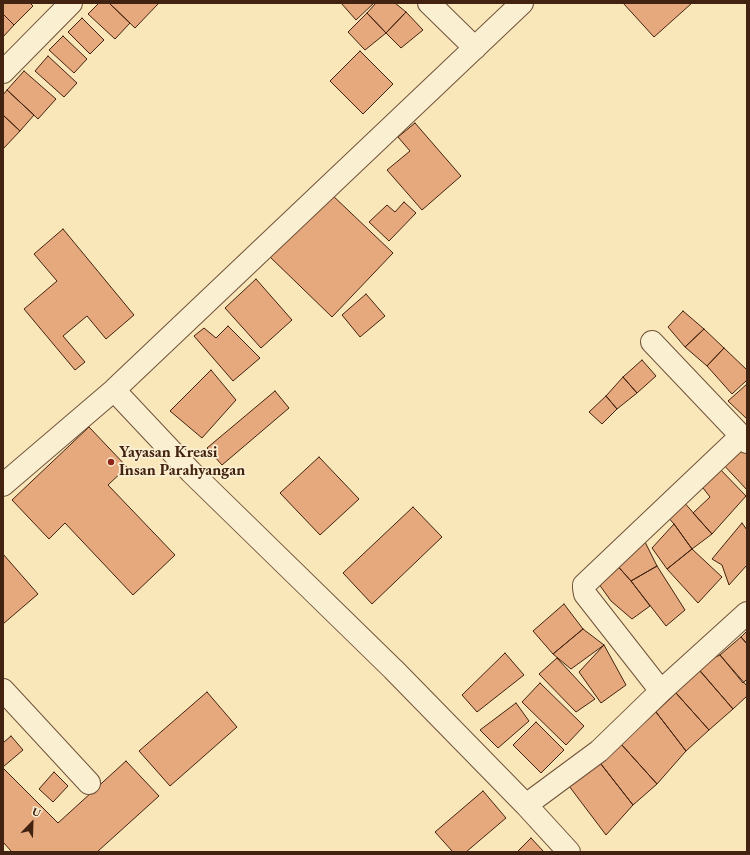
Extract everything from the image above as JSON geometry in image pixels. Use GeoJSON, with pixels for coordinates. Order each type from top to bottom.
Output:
{"type":"FeatureCollection","features":[{"type":"Feature","properties":{"kind":"street"},"geometry":{"type":"LineString","coordinates":[[3,72],[72,3]]}},
{"type":"Feature","properties":{"kind":"street"},"geometry":{"type":"LineString","coordinates":[[428,3],[475,48]]}},
{"type":"Feature","properties":{"kind":"street"},"geometry":{"type":"LineString","coordinates":[[3,485],[114,390],[522,3]]}},
{"type":"Feature","properties":{"kind":"street"},"geometry":{"type":"LineString","coordinates":[[652,342],[744,439],[584,585],[585,594],[662,691]]}},
{"type":"Feature","properties":{"kind":"street"},"geometry":{"type":"LineString","coordinates":[[114,390],[191,472],[393,669],[526,805],[569,852]]}},
{"type":"Feature","properties":{"kind":"street"},"geometry":{"type":"LineString","coordinates":[[526,805],[599,750],[747,613]]}},
{"type":"Feature","properties":{"kind":"street"},"geometry":{"type":"LineString","coordinates":[[3,690],[89,783]]}},
{"type":"Feature","properties":{"kind":"building"},"geometry":{"type":"Polygon","coordinates":[[[3,3],[30,3],[33,6],[14,25],[3,14],[3,3]]]}},
{"type":"Feature","properties":{"kind":"building"},"geometry":{"type":"Polygon","coordinates":[[[99,3],[109,3],[130,23],[115,39],[88,14],[99,3]]]}},
{"type":"Feature","properties":{"kind":"building"},"geometry":{"type":"Polygon","coordinates":[[[109,3],[157,3],[158,4],[135,28],[109,3]]]}},
{"type":"Feature","properties":{"kind":"building"},"geometry":{"type":"Polygon","coordinates":[[[341,3],[374,3],[356,20],[341,3]]]}},
{"type":"Feature","properties":{"kind":"building"},"geometry":{"type":"Polygon","coordinates":[[[376,3],[395,3],[406,12],[386,33],[367,13],[376,3]]]}},
{"type":"Feature","properties":{"kind":"building"},"geometry":{"type":"Polygon","coordinates":[[[623,3],[692,3],[654,37],[623,3]]]}},
{"type":"Feature","properties":{"kind":"building"},"geometry":{"type":"Polygon","coordinates":[[[406,12],[423,30],[401,48],[386,33],[406,12]]]}},
{"type":"Feature","properties":{"kind":"building"},"geometry":{"type":"Polygon","coordinates":[[[367,13],[386,33],[365,50],[348,32],[367,13]]]}},
{"type":"Feature","properties":{"kind":"building"},"geometry":{"type":"Polygon","coordinates":[[[3,14],[14,25],[3,37],[3,14]]]}},
{"type":"Feature","properties":{"kind":"building"},"geometry":{"type":"Polygon","coordinates":[[[82,18],[104,40],[90,54],[68,32],[82,18]]]}},
{"type":"Feature","properties":{"kind":"building"},"geometry":{"type":"Polygon","coordinates":[[[63,36],[87,59],[74,73],[49,50],[63,36]]]}},
{"type":"Feature","properties":{"kind":"building"},"geometry":{"type":"Polygon","coordinates":[[[360,51],[393,84],[363,114],[330,81],[360,51]]]}},
{"type":"Feature","properties":{"kind":"building"},"geometry":{"type":"Polygon","coordinates":[[[48,56],[77,83],[64,97],[35,71],[48,56]]]}},
{"type":"Feature","properties":{"kind":"building"},"geometry":{"type":"Polygon","coordinates":[[[24,71],[56,99],[38,119],[7,90],[24,71]]]}},
{"type":"Feature","properties":{"kind":"building"},"geometry":{"type":"Polygon","coordinates":[[[7,90],[34,115],[20,131],[3,115],[3,95],[7,90]]]}},
{"type":"Feature","properties":{"kind":"building"},"geometry":{"type":"Polygon","coordinates":[[[3,115],[20,131],[3,149],[3,115]]]}},
{"type":"Feature","properties":{"kind":"building"},"geometry":{"type":"Polygon","coordinates":[[[415,123],[461,176],[422,210],[387,170],[410,151],[398,137],[415,123]]]}},
{"type":"Feature","properties":{"kind":"building"},"geometry":{"type":"Polygon","coordinates":[[[329,192],[393,253],[332,317],[268,255],[329,192]]]}},
{"type":"Feature","properties":{"kind":"building"},"geometry":{"type":"Polygon","coordinates":[[[404,202],[416,213],[389,241],[369,222],[387,205],[395,212],[404,202]]]}},
{"type":"Feature","properties":{"kind":"building"},"geometry":{"type":"Polygon","coordinates":[[[63,229],[134,315],[106,339],[87,316],[63,336],[85,362],[75,370],[24,309],[57,281],[34,254],[63,229]]]}},
{"type":"Feature","properties":{"kind":"building"},"geometry":{"type":"Polygon","coordinates":[[[256,279],[292,320],[261,348],[225,308],[256,279]]]}},
{"type":"Feature","properties":{"kind":"building"},"geometry":{"type":"Polygon","coordinates":[[[366,294],[385,316],[360,337],[342,315],[366,294]]]}},
{"type":"Feature","properties":{"kind":"building"},"geometry":{"type":"Polygon","coordinates":[[[683,311],[704,329],[685,347],[668,327],[683,311]]]}},
{"type":"Feature","properties":{"kind":"building"},"geometry":{"type":"Polygon","coordinates":[[[228,326],[260,358],[233,381],[194,336],[204,328],[216,338],[228,326]]]}},
{"type":"Feature","properties":{"kind":"building"},"geometry":{"type":"Polygon","coordinates":[[[704,329],[724,348],[707,366],[685,347],[704,329]]]}},
{"type":"Feature","properties":{"kind":"building"},"geometry":{"type":"Polygon","coordinates":[[[724,348],[747,370],[747,380],[732,394],[707,366],[724,348]]]}},
{"type":"Feature","properties":{"kind":"building"},"geometry":{"type":"Polygon","coordinates":[[[642,360],[656,376],[637,393],[623,377],[642,360]]]}},
{"type":"Feature","properties":{"kind":"building"},"geometry":{"type":"Polygon","coordinates":[[[211,370],[236,400],[202,438],[170,411],[211,370]]]}},
{"type":"Feature","properties":{"kind":"building"},"geometry":{"type":"Polygon","coordinates":[[[623,377],[637,393],[617,409],[606,396],[623,377]]]}},
{"type":"Feature","properties":{"kind":"building"},"geometry":{"type":"Polygon","coordinates":[[[747,384],[747,419],[728,401],[747,384]]]}},
{"type":"Feature","properties":{"kind":"building"},"geometry":{"type":"Polygon","coordinates":[[[275,391],[289,408],[222,465],[207,448],[275,391]]]}},
{"type":"Feature","properties":{"kind":"building"},"geometry":{"type":"Polygon","coordinates":[[[606,396],[617,409],[602,424],[589,412],[606,396]]]}},
{"type":"Feature","properties":{"kind":"building"},"geometry":{"type":"Polygon","coordinates":[[[89,427],[127,467],[108,485],[175,555],[133,595],[65,523],[49,539],[12,500],[89,427]]]}},
{"type":"Feature","properties":{"kind":"building"},"geometry":{"type":"Polygon","coordinates":[[[744,446],[747,450],[747,490],[721,462],[744,446]]]}},
{"type":"Feature","properties":{"kind":"building"},"geometry":{"type":"Polygon","coordinates":[[[319,457],[359,499],[320,535],[280,493],[319,457]]]}},
{"type":"Feature","properties":{"kind":"building"},"geometry":{"type":"Polygon","coordinates":[[[717,466],[746,496],[712,534],[693,513],[710,497],[700,484],[717,466]]]}},
{"type":"Feature","properties":{"kind":"building"},"geometry":{"type":"Polygon","coordinates":[[[682,500],[712,534],[692,549],[666,515],[682,500]]]}},
{"type":"Feature","properties":{"kind":"building"},"geometry":{"type":"Polygon","coordinates":[[[413,507],[442,537],[372,604],[343,573],[413,507]]]}},
{"type":"Feature","properties":{"kind":"building"},"geometry":{"type":"Polygon","coordinates":[[[742,523],[747,530],[747,565],[729,585],[722,565],[712,559],[742,523]]]}},
{"type":"Feature","properties":{"kind":"building"},"geometry":{"type":"Polygon","coordinates":[[[674,524],[692,549],[667,569],[652,548],[674,524]]]}},
{"type":"Feature","properties":{"kind":"building"},"geometry":{"type":"Polygon","coordinates":[[[644,540],[657,566],[631,581],[615,563],[644,540]]]}},
{"type":"Feature","properties":{"kind":"building"},"geometry":{"type":"Polygon","coordinates":[[[692,549],[722,577],[698,603],[667,569],[692,549]]]}},
{"type":"Feature","properties":{"kind":"building"},"geometry":{"type":"Polygon","coordinates":[[[3,554],[38,594],[3,624],[3,554]]]}},
{"type":"Feature","properties":{"kind":"building"},"geometry":{"type":"Polygon","coordinates":[[[615,563],[650,606],[632,619],[611,601],[596,580],[615,563]]]}},
{"type":"Feature","properties":{"kind":"building"},"geometry":{"type":"Polygon","coordinates":[[[657,566],[685,610],[666,626],[631,581],[657,566]]]}},
{"type":"Feature","properties":{"kind":"building"},"geometry":{"type":"Polygon","coordinates":[[[564,604],[583,629],[553,654],[533,631],[564,604]]]}},
{"type":"Feature","properties":{"kind":"building"},"geometry":{"type":"Polygon","coordinates":[[[583,629],[604,645],[571,669],[553,654],[583,629]]]}},
{"type":"Feature","properties":{"kind":"building"},"geometry":{"type":"Polygon","coordinates":[[[747,631],[747,644],[741,637],[747,631]]]}},
{"type":"Feature","properties":{"kind":"building"},"geometry":{"type":"Polygon","coordinates":[[[741,637],[747,644],[747,679],[743,683],[720,655],[741,637]]]}},
{"type":"Feature","properties":{"kind":"building"},"geometry":{"type":"Polygon","coordinates":[[[604,645],[626,685],[601,703],[579,672],[604,645]]]}},
{"type":"Feature","properties":{"kind":"building"},"geometry":{"type":"Polygon","coordinates":[[[505,653],[524,675],[477,712],[462,695],[505,653]]]}},
{"type":"Feature","properties":{"kind":"building"},"geometry":{"type":"Polygon","coordinates":[[[720,655],[747,686],[747,696],[733,709],[696,666],[720,655]]]}},
{"type":"Feature","properties":{"kind":"building"},"geometry":{"type":"Polygon","coordinates":[[[557,658],[595,699],[576,712],[539,674],[557,658]]]}},
{"type":"Feature","properties":{"kind":"building"},"geometry":{"type":"Polygon","coordinates":[[[699,670],[733,709],[709,730],[676,693],[699,670]]]}},
{"type":"Feature","properties":{"kind":"building"},"geometry":{"type":"Polygon","coordinates":[[[540,683],[584,726],[566,745],[522,702],[540,683]]]}},
{"type":"Feature","properties":{"kind":"building"},"geometry":{"type":"Polygon","coordinates":[[[207,692],[237,727],[170,786],[139,751],[207,692]]]}},
{"type":"Feature","properties":{"kind":"building"},"geometry":{"type":"Polygon","coordinates":[[[676,693],[709,730],[686,751],[656,712],[676,693]]]}},
{"type":"Feature","properties":{"kind":"building"},"geometry":{"type":"Polygon","coordinates":[[[516,703],[529,721],[498,748],[480,730],[516,703]]]}},
{"type":"Feature","properties":{"kind":"building"},"geometry":{"type":"Polygon","coordinates":[[[656,712],[686,751],[657,784],[621,744],[656,712]]]}},
{"type":"Feature","properties":{"kind":"building"},"geometry":{"type":"Polygon","coordinates":[[[536,722],[564,750],[541,773],[513,745],[536,722]]]}},
{"type":"Feature","properties":{"kind":"building"},"geometry":{"type":"Polygon","coordinates":[[[11,736],[23,750],[3,767],[3,743],[11,736]]]}},
{"type":"Feature","properties":{"kind":"building"},"geometry":{"type":"Polygon","coordinates":[[[621,744],[657,784],[633,805],[597,759],[621,744]]]}},
{"type":"Feature","properties":{"kind":"building"},"geometry":{"type":"Polygon","coordinates":[[[597,759],[633,805],[606,835],[569,786],[597,759]]]}},
{"type":"Feature","properties":{"kind":"building"},"geometry":{"type":"Polygon","coordinates":[[[126,761],[159,796],[97,852],[12,852],[3,842],[3,768],[58,823],[126,761]]]}},
{"type":"Feature","properties":{"kind":"building"},"geometry":{"type":"Polygon","coordinates":[[[54,772],[68,786],[53,802],[39,789],[54,772]]]}},
{"type":"Feature","properties":{"kind":"building"},"geometry":{"type":"Polygon","coordinates":[[[483,791],[506,818],[466,852],[453,852],[435,832],[483,791]]]}},
{"type":"Feature","properties":{"kind":"building"},"geometry":{"type":"Polygon","coordinates":[[[531,838],[544,852],[517,852],[531,838]]]}},
{"type":"Feature","properties":{"kind":"place","name":"Yayasan Kreasi Insan Parahyangan"},"geometry":{"type":"Point","coordinates":[111,462]}}]}
